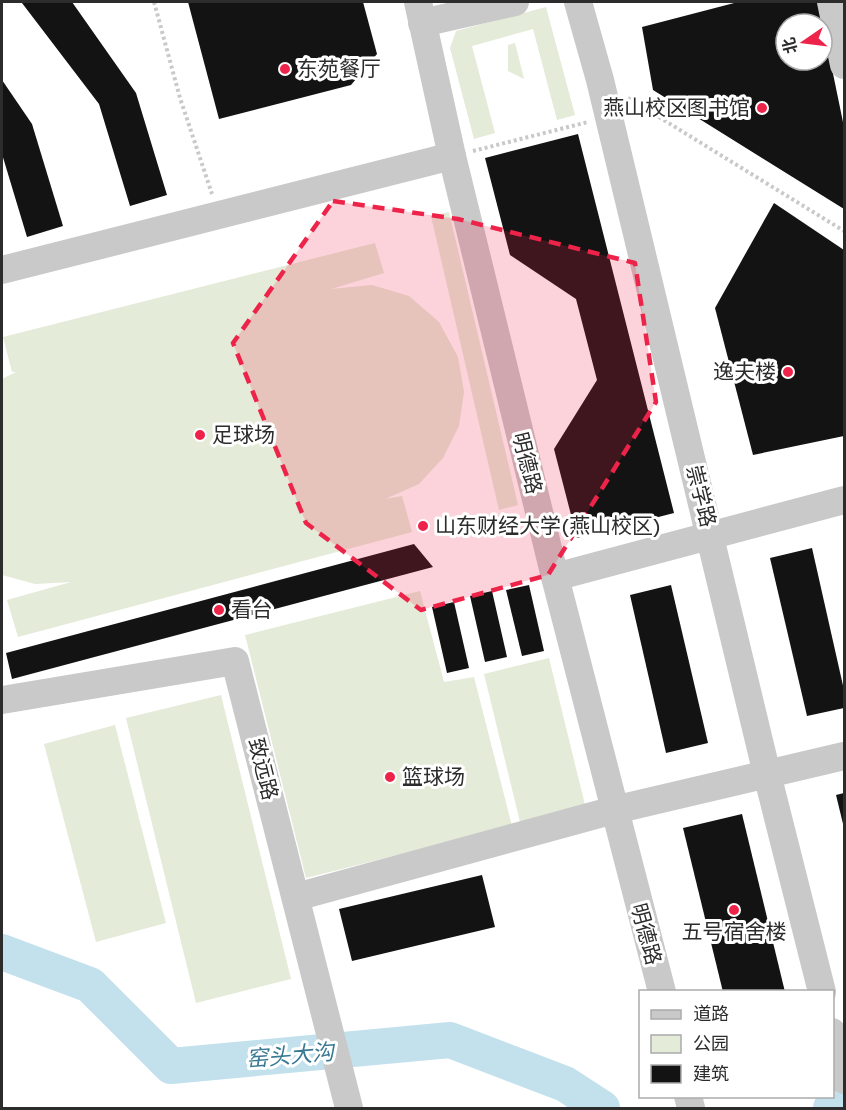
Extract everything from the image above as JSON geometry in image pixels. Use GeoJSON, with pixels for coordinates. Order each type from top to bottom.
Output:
{"type":"FeatureCollection","features":[{"type":"Feature","properties":{"kind":"lane"},"geometry":{"type":"LineString","coordinates":[[425,8],[515,2]]}},
{"type":"Feature","properties":{"kind":"lane","name":"崇学路"},"geometry":{"type":"LineString","coordinates":[[578,2],[600,80],[607,117],[821,990]]}},
{"type":"Feature","properties":{"kind":"lane"},"geometry":{"type":"LineString","coordinates":[[831,2],[844,65]]}},
{"type":"Feature","properties":{"kind":"lane","name":"明德路"},"geometry":{"type":"LineString","coordinates":[[425,8],[452,156],[555,578],[661,990]]}},
{"type":"Feature","properties":{"kind":"lane"},"geometry":{"type":"LineString","coordinates":[[2,270],[452,156]]}},
{"type":"Feature","properties":{"kind":"lane"},"geometry":{"type":"LineString","coordinates":[[555,578],[844,500]]}},
{"type":"Feature","properties":{"kind":"lane","name":"致远路"},"geometry":{"type":"LineString","coordinates":[[2,700],[235,661],[349,1108]]}},
{"type":"Feature","properties":{"kind":"lane"},"geometry":{"type":"LineString","coordinates":[[296,897],[614,810],[844,756]]}},
{"type":"Feature","properties":{"kind":"path"},"geometry":{"type":"LineString","coordinates":[[154,2],[180,98],[219,215]]}},
{"type":"Feature","properties":{"kind":"path"},"geometry":{"type":"LineString","coordinates":[[600,80],[844,231]]}},
{"type":"Feature","properties":{"kind":"path"},"geometry":{"type":"LineString","coordinates":[[452,156],[607,117]]}},
{"type":"Feature","properties":{"kind":"highlighted area"},"geometry":{"type":"Polygon","coordinates":[[[333,201],[458,219],[635,263],[656,402],[548,575],[421,610],[306,523],[233,343],[333,201]]]}},
{"type":"Feature","properties":{"kind":"green space"},"geometry":{"type":"Polygon","coordinates":[[[546,7],[575,115],[557,120],[533,29],[472,46],[495,133],[474,139],[450,48],[456,31],[546,7]]]}},
{"type":"Feature","properties":{"kind":"green space"},"geometry":{"type":"Polygon","coordinates":[[[515,43],[524,79],[508,71],[508,45],[515,43]]]}},
{"type":"Feature","properties":{"kind":"green space"},"geometry":{"type":"Polygon","coordinates":[[[449,212],[518,505],[499,510],[431,216],[449,212]]]}},
{"type":"Feature","properties":{"kind":"green space"},"geometry":{"type":"Polygon","coordinates":[[[375,243],[384,273],[331,289],[372,285],[409,296],[439,322],[458,357],[464,392],[459,426],[443,458],[419,484],[385,499],[402,496],[412,532],[18,637],[7,600],[71,582],[35,584],[2,575],[2,379],[16,372],[12,372],[3,337],[375,243]]]}},
{"type":"Feature","properties":{"kind":"green space","name":"篮球场"},"geometry":{"type":"Polygon","coordinates":[[[420,591],[444,682],[474,677],[512,826],[306,878],[245,635],[420,591]]]}},
{"type":"Feature","properties":{"kind":"green space"},"geometry":{"type":"Polygon","coordinates":[[[549,658],[585,805],[520,822],[484,674],[549,658]]]}},
{"type":"Feature","properties":{"kind":"green space"},"geometry":{"type":"Polygon","coordinates":[[[221,695],[291,979],[196,1003],[126,718],[221,695]]]}},
{"type":"Feature","properties":{"kind":"green space"},"geometry":{"type":"Polygon","coordinates":[[[115,725],[166,923],[96,942],[44,744],[115,725]]]}},
{"type":"Feature","properties":{"kind":"building"},"geometry":{"type":"Polygon","coordinates":[[[72,2],[136,93],[167,195],[130,206],[99,104],[22,3],[72,2]]]}},
{"type":"Feature","properties":{"kind":"building","name":"东苑餐厅"},"geometry":{"type":"Polygon","coordinates":[[[188,2],[363,2],[377,54],[351,85],[219,119],[188,2]]]}},
{"type":"Feature","properties":{"kind":"building","name":"燕山校区图书馆"},"geometry":{"type":"Polygon","coordinates":[[[738,2],[818,2],[820,12],[774,12],[774,72],[833,72],[844,127],[844,209],[653,90],[642,27],[738,2]]]}},
{"type":"Feature","properties":{"kind":"building"},"geometry":{"type":"Polygon","coordinates":[[[2,80],[32,124],[63,226],[27,237],[2,154],[2,80]]]}},
{"type":"Feature","properties":{"kind":"building"},"geometry":{"type":"Polygon","coordinates":[[[578,134],[674,513],[577,538],[554,449],[597,380],[576,299],[510,255],[485,158],[578,134]]]}},
{"type":"Feature","properties":{"kind":"building","name":"逸夫楼"},"geometry":{"type":"Polygon","coordinates":[[[774,203],[844,250],[844,436],[753,455],[715,308],[774,203]]]}},
{"type":"Feature","properties":{"kind":"building","name":"看台"},"geometry":{"type":"Polygon","coordinates":[[[414,544],[433,567],[12,679],[6,653],[414,544]]]}},
{"type":"Feature","properties":{"kind":"building"},"geometry":{"type":"Polygon","coordinates":[[[812,548],[844,690],[844,708],[807,716],[770,558],[812,548]]]}},
{"type":"Feature","properties":{"kind":"building"},"geometry":{"type":"Polygon","coordinates":[[[529,585],[544,651],[522,656],[506,590],[529,585]]]}},
{"type":"Feature","properties":{"kind":"building"},"geometry":{"type":"Polygon","coordinates":[[[671,585],[708,743],[666,753],[630,595],[671,585]]]}},
{"type":"Feature","properties":{"kind":"building"},"geometry":{"type":"Polygon","coordinates":[[[492,591],[507,657],[485,662],[470,596],[492,591]]]}},
{"type":"Feature","properties":{"kind":"building"},"geometry":{"type":"Polygon","coordinates":[[[454,602],[469,668],[447,673],[432,607],[454,602]]]}},
{"type":"Feature","properties":{"kind":"building"},"geometry":{"type":"Polygon","coordinates":[[[844,793],[844,828],[836,795],[844,793]]]}},
{"type":"Feature","properties":{"kind":"building","name":"五号宿舍楼"},"geometry":{"type":"Polygon","coordinates":[[[742,814],[785,990],[723,990],[683,828],[742,814]]]}},
{"type":"Feature","properties":{"kind":"building"},"geometry":{"type":"Polygon","coordinates":[[[482,875],[495,927],[352,961],[339,909],[482,875]]]}},
{"type":"Feature","properties":{"kind":"waterway","name":"窑头大沟"},"geometry":{"type":"LineString","coordinates":[[2,952],[90,985],[171,1066],[450,1040],[565,1084],[602,1108]]}},
{"type":"Feature","properties":{"kind":"waterway","name":"窑头大沟"},"geometry":{"type":"LineString","coordinates":[[831,1108],[844,1104]]}},
{"type":"Feature","properties":{"kind":"place","name":"东苑餐厅"},"geometry":{"type":"Point","coordinates":[285,69]}},
{"type":"Feature","properties":{"kind":"place","name":"燕山校区图书馆"},"geometry":{"type":"Point","coordinates":[762,108]}},
{"type":"Feature","properties":{"kind":"place","name":"逸夫楼"},"geometry":{"type":"Point","coordinates":[788,372]}},
{"type":"Feature","properties":{"kind":"place","name":"足球场"},"geometry":{"type":"Point","coordinates":[200,435]}},
{"type":"Feature","properties":{"kind":"place","name":"山东财经大学(燕山校区)"},"geometry":{"type":"Point","coordinates":[423,526]}},
{"type":"Feature","properties":{"kind":"place","name":"看台"},"geometry":{"type":"Point","coordinates":[219,610]}},
{"type":"Feature","properties":{"kind":"place","name":"篮球场"},"geometry":{"type":"Point","coordinates":[390,777]}},
{"type":"Feature","properties":{"kind":"place","name":"五号宿舍楼"},"geometry":{"type":"Point","coordinates":[734,910]}}]}
